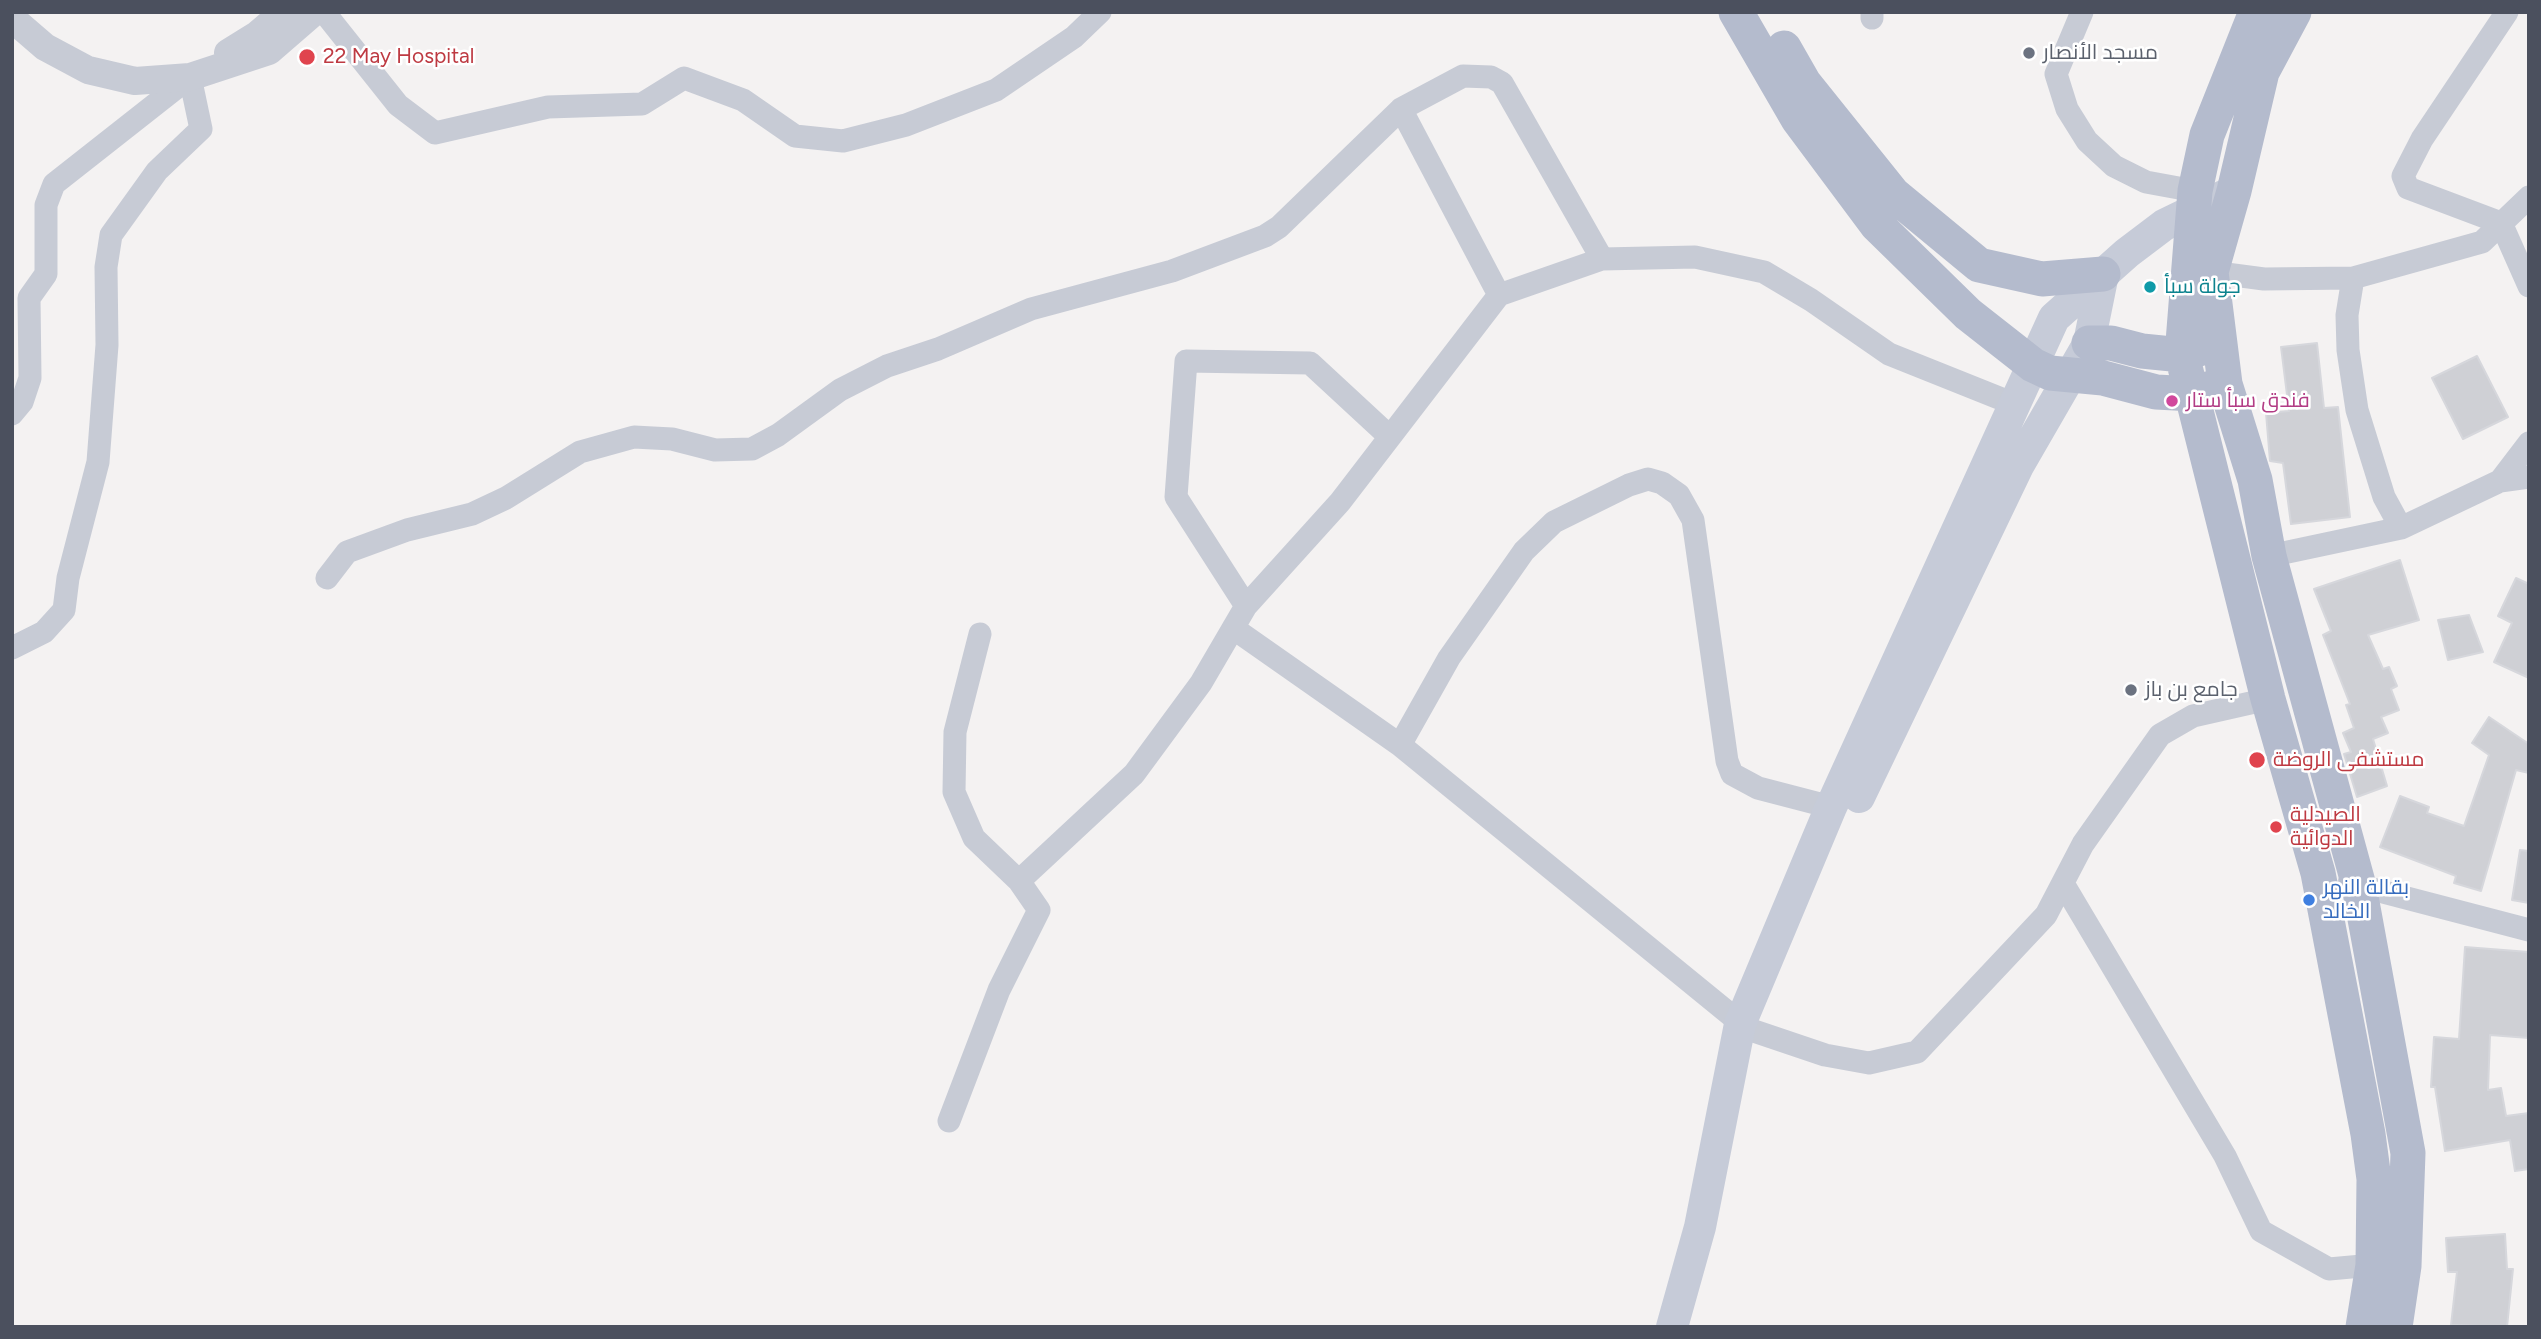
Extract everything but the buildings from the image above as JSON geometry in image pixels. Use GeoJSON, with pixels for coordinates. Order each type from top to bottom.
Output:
{"type":"FeatureCollection","features":[{"type":"Feature","properties":{"kind":"main road"},"geometry":{"type":"LineString","coordinates":[[1736,12],[1798,119],[1877,225],[1968,314],[2033,365],[2050,373],[2103,378],[2156,392],[2209,389]]}},
{"type":"Feature","properties":{"kind":"main road"},"geometry":{"type":"LineString","coordinates":[[1763,12],[1804,83],[1893,194],[1979,265],[2042,279],[2103,274]]}},
{"type":"Feature","properties":{"kind":"main road"},"geometry":{"type":"LineString","coordinates":[[2256,12],[2207,135],[2195,200],[2182,355],[2209,389],[2255,480],[2269,556],[2359,886],[2408,1153],[2404,1266],[2395,1327]]}},
{"type":"Feature","properties":{"kind":"main road"},"geometry":{"type":"LineString","coordinates":[[2294,12],[2262,72],[2234,191],[2211,272],[2218,342],[2209,389],[2269,699],[2318,873],[2368,1134],[2374,1179],[2373,1265],[2363,1327]]}},
{"type":"Feature","properties":{"kind":"main road"},"geometry":{"type":"LineString","coordinates":[[1672,1327],[1700,1227],[1744,1026],[1831,807],[2054,318],[2103,274],[2195,200],[2234,191]]}},
{"type":"Feature","properties":{"kind":"main road"},"geometry":{"type":"LineString","coordinates":[[1744,1026],[2018,466],[2089,343],[2103,274]]}},
{"type":"Feature","properties":{"kind":"main road"},"geometry":{"type":"LineString","coordinates":[[2089,343],[2111,343],[2142,351],[2182,355],[2218,342]]}},
{"type":"Feature","properties":{"kind":"street"},"geometry":{"type":"LineString","coordinates":[[12,414],[22,402],[30,378],[29,298],[46,274],[46,205],[54,184],[190,77],[257,35],[284,12]]}},
{"type":"Feature","properties":{"kind":"street"},"geometry":{"type":"LineString","coordinates":[[14,20],[45,47],[88,70],[135,82],[190,77],[269,51],[314,12]]}},
{"type":"Feature","properties":{"kind":"street"},"geometry":{"type":"LineString","coordinates":[[324,12],[398,105],[435,133],[548,107],[642,104],[684,78],[743,100],[795,136],[844,141],[906,125],[996,90],[1074,37],[1100,12]]}},
{"type":"Feature","properties":{"kind":"street"},"geometry":{"type":"LineString","coordinates":[[2082,12],[2056,74],[2067,109],[2087,141],[2114,166],[2146,183],[2195,200]]}},
{"type":"Feature","properties":{"kind":"street"},"geometry":{"type":"LineString","coordinates":[[2507,12],[2422,139],[2403,176],[2408,188],[2501,223],[2529,286]]}},
{"type":"Feature","properties":{"kind":"street"},"geometry":{"type":"LineString","coordinates":[[327,578],[347,552],[407,530],[472,514],[506,498],[580,452],[634,437],[672,439],[715,450],[752,449],[779,435],[840,390],[887,366],[939,349],[1031,309],[1172,271],[1265,236],[1279,227],[1401,109],[1463,76],[1491,77],[1503,83],[1602,259]]}},
{"type":"Feature","properties":{"kind":"street"},"geometry":{"type":"LineString","coordinates":[[12,648],[44,632],[64,610],[68,578],[97,462],[107,345],[106,267],[111,235],[157,171],[201,129],[190,77]]}},
{"type":"Feature","properties":{"kind":"street"},"geometry":{"type":"LineString","coordinates":[[1401,109],[1499,295]]}},
{"type":"Feature","properties":{"kind":"street"},"geometry":{"type":"LineString","coordinates":[[2211,272],[2264,279],[2353,278],[2482,242],[2529,197]]}},
{"type":"Feature","properties":{"kind":"street"},"geometry":{"type":"LineString","coordinates":[[1019,881],[1133,774],[1201,684],[1246,606],[1340,502],[1499,295],[1602,259],[1695,257],[1764,272],[1811,300],[1889,354],[2014,404]]}},
{"type":"Feature","properties":{"kind":"street"},"geometry":{"type":"LineString","coordinates":[[2353,278],[2347,314],[2348,350],[2357,410],[2384,497],[2402,528]]}},
{"type":"Feature","properties":{"kind":"street"},"geometry":{"type":"LineString","coordinates":[[1246,606],[1176,497],[1186,361],[1310,363],[1390,437]]}},
{"type":"Feature","properties":{"kind":"street"},"geometry":{"type":"LineString","coordinates":[[2500,481],[2529,443]]}},
{"type":"Feature","properties":{"kind":"street"},"geometry":{"type":"LineString","coordinates":[[2269,556],[2402,528],[2500,481],[2529,477]]}},
{"type":"Feature","properties":{"kind":"street"},"geometry":{"type":"LineString","coordinates":[[1400,745],[1449,658],[1524,551],[1554,522],[1629,485],[1648,480],[1661,483],[1679,495],[1693,520],[1727,761],[1732,774],[1758,788],[1831,807]]}},
{"type":"Feature","properties":{"kind":"street"},"geometry":{"type":"LineString","coordinates":[[1233,628],[1400,745],[1744,1026],[1825,1055],[1869,1063],[1917,1052],[2046,915],[2083,844],[2160,735],[2193,716],[2269,699]]}},
{"type":"Feature","properties":{"kind":"street"},"geometry":{"type":"LineString","coordinates":[[949,1121],[999,990],[1039,910],[1019,881],[974,838],[954,792],[955,732],[980,634]]}},
{"type":"Feature","properties":{"kind":"street"},"geometry":{"type":"LineString","coordinates":[[2318,873],[2529,930]]}},
{"type":"Feature","properties":{"kind":"street"},"geometry":{"type":"LineString","coordinates":[[2064,885],[2225,1156],[2261,1231],[2329,1269],[2373,1265]]}},
{"type":"Feature","properties":{"kind":"place","name":"مسجد الأنصار"},"geometry":{"type":"Point","coordinates":[2029,53]}},
{"type":"Feature","properties":{"kind":"place","name":"22 May Hospital"},"geometry":{"type":"Point","coordinates":[307,57]}},
{"type":"Feature","properties":{"kind":"place","name":"جولة سبأ"},"geometry":{"type":"Point","coordinates":[2150,287]}},
{"type":"Feature","properties":{"kind":"place","name":"فندق سبأ ستار"},"geometry":{"type":"Point","coordinates":[2172,401]}},
{"type":"Feature","properties":{"kind":"place","name":"جامع بن باز"},"geometry":{"type":"Point","coordinates":[2131,690]}},
{"type":"Feature","properties":{"kind":"place","name":"مستشفى الروضة"},"geometry":{"type":"Point","coordinates":[2257,760]}},
{"type":"Feature","properties":{"kind":"place","name":"الصيدلية الدوائية"},"geometry":{"type":"Point","coordinates":[2276,827]}},
{"type":"Feature","properties":{"kind":"place","name":"بقالة النهر الخالد"},"geometry":{"type":"Point","coordinates":[2309,900]}}]}
